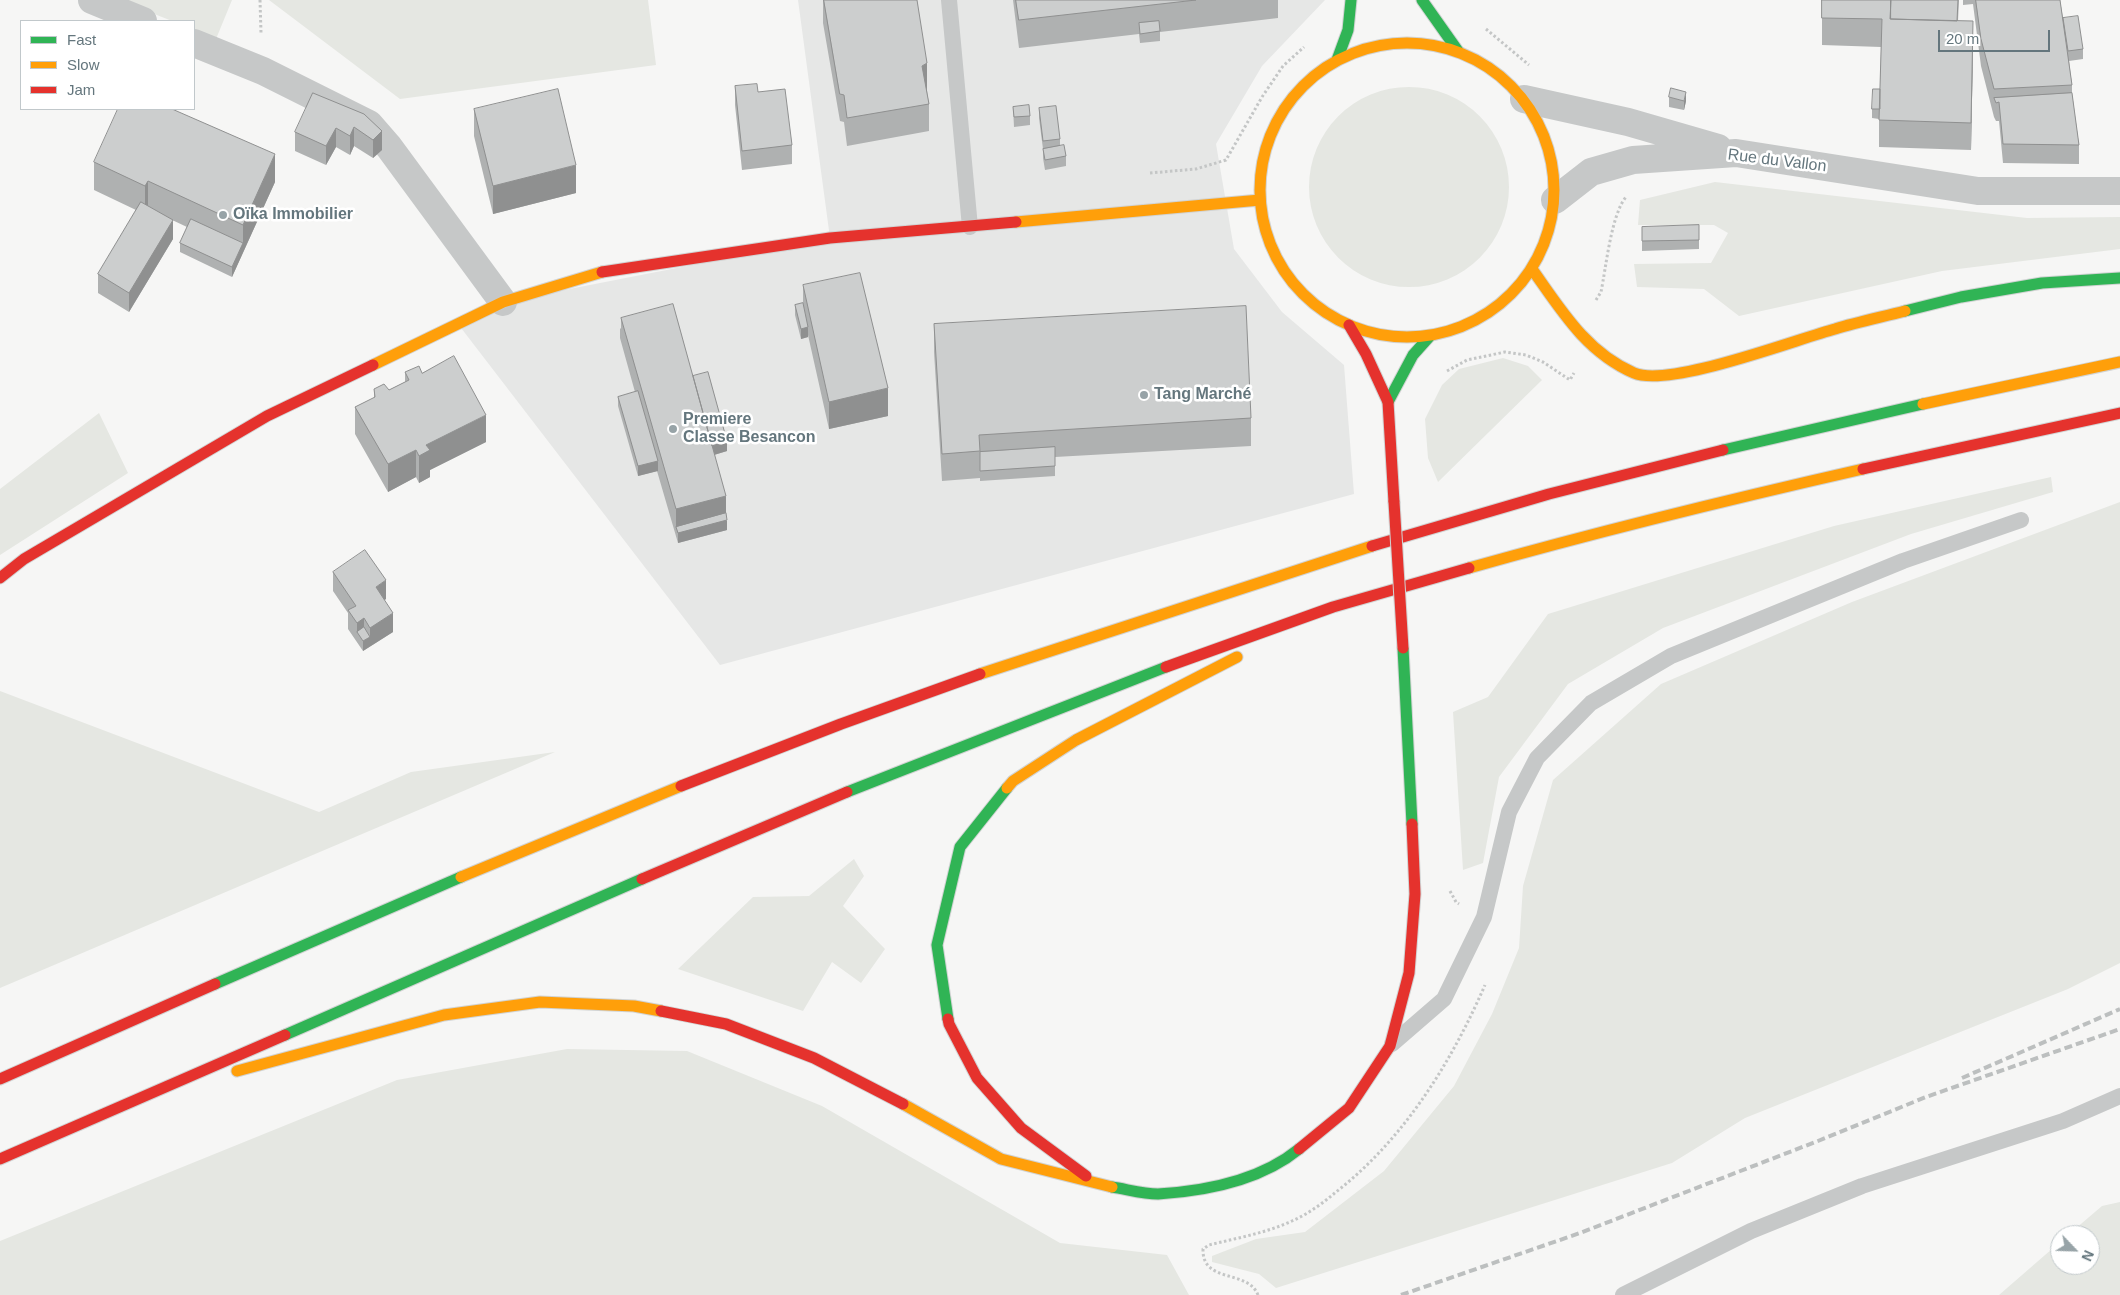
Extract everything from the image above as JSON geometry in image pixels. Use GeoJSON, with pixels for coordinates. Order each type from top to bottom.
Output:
{"type":"FeatureCollection","features":[{"type":"Feature","properties":{"kind":"main road"},"geometry":{"type":"LineString","coordinates":[[1337,60],[1348,30],[1351,0]]}},
{"type":"Feature","properties":{"kind":"main road"},"geometry":{"type":"LineString","coordinates":[[1422,0],[1458,51]]}},
{"type":"Feature","properties":{"kind":"main road"},"geometry":{"type":"LineString","coordinates":[[1397,42],[1418,42],[1458,51],[1477,59],[1494,70],[1524,99],[1539,122],[1548,146],[1554,173],[1554,200],[1548,236],[1532,269],[1505,301],[1488,314],[1464,326],[1430,336],[1410,338],[1388,336],[1348,326],[1314,304],[1299,291],[1287,275],[1268,239],[1262,220],[1260,200],[1262,166],[1270,134],[1287,104],[1309,79],[1337,60],[1356,51],[1397,42]]}},
{"type":"Feature","properties":{"kind":"main road"},"geometry":{"type":"LineString","coordinates":[[0,578],[24,559],[267,416],[503,302],[597,273],[830,238],[1260,200]]}},
{"type":"Feature","properties":{"kind":"main road"},"geometry":{"type":"LineString","coordinates":[[1532,269],[1576,331],[1610,361],[1636,374],[1659,376],[1695,371],[1837,328],[1961,297],[2042,283],[2120,278]]}},
{"type":"Feature","properties":{"kind":"main road"},"geometry":{"type":"LineString","coordinates":[[141,1098],[444,1015],[540,1002],[634,1006],[735,1027],[814,1058],[906,1105],[1001,1159],[1097,1185],[1156,1194],[1223,1186],[1283,1162],[1349,1108],[1390,1046],[1409,974],[1415,894],[1409,736],[1388,402],[1366,354],[1348,326]]}},
{"type":"Feature","properties":{"kind":"main road"},"geometry":{"type":"LineString","coordinates":[[1388,402],[1413,355],[1430,336]]}},
{"type":"Feature","properties":{"kind":"main road"},"geometry":{"type":"LineString","coordinates":[[0,1079],[424,893],[697,780],[844,723],[1116,628],[1317,563],[1546,495],[1851,421],[2120,362]]}},
{"type":"Feature","properties":{"kind":"main road"},"geometry":{"type":"LineString","coordinates":[[0,1160],[701,853],[864,785],[1147,674],[1334,607],[1560,542],[1685,510],[1974,443],[2120,413]]}},
{"type":"Feature","properties":{"kind":"main road"},"geometry":{"type":"LineString","coordinates":[[1097,1185],[1021,1128],[977,1078],[949,1024],[938,945],[960,847],[1013,781],[1076,740],[1334,607]]}},
{"type":"Feature","properties":{"kind":"street"},"geometry":{"type":"LineString","coordinates":[[92,0],[141,20]]}},
{"type":"Feature","properties":{"kind":"street"},"geometry":{"type":"LineString","coordinates":[[195,42],[263,71],[369,124],[389,147],[503,302]]}},
{"type":"Feature","properties":{"kind":"street"},"geometry":{"type":"LineString","coordinates":[[1524,99],[1628,122],[1736,153]]}},
{"type":"Feature","properties":{"kind":"street","name":"Rue du Vallon"},"geometry":{"type":"LineString","coordinates":[[1554,200],[1591,172],[1633,160],[1736,153],[1978,191],[2120,191]]}},
{"type":"Feature","properties":{"kind":"lane"},"geometry":{"type":"LineString","coordinates":[[949,0],[970,227]]}},
{"type":"Feature","properties":{"kind":"lane"},"geometry":{"type":"LineString","coordinates":[[1390,1046],[1444,999],[1484,917],[1509,812],[1537,758],[1591,703],[1670,656],[1903,561],[2021,520]]}},
{"type":"Feature","properties":{"kind":"lane"},"geometry":{"type":"LineString","coordinates":[[1623,1295],[1751,1231],[1853,1190],[2063,1121],[2120,1096]]}},
{"type":"Feature","properties":{"kind":"path"},"geometry":{"type":"LineString","coordinates":[[1146,174],[1196,169],[1226,160],[1262,97],[1283,66],[1310,41]]}},
{"type":"Feature","properties":{"kind":"shaded area"},"geometry":{"type":"Polygon","coordinates":[[[119,0],[232,0],[216,39],[195,30],[195,20],[169,20],[119,0]]]}},
{"type":"Feature","properties":{"kind":"shaded area"},"geometry":{"type":"Polygon","coordinates":[[[269,0],[648,0],[656,65],[400,99],[269,0]]]}},
{"type":"Feature","properties":{"kind":"shaded area"},"geometry":{"type":"Polygon","coordinates":[[[798,0],[1325,0],[1262,66],[1216,144],[1234,249],[1282,312],[1344,365],[1354,494],[720,665],[458,324],[503,302],[830,238],[798,0]]]}},
{"type":"Feature","properties":{"kind":"shaded area"},"geometry":{"type":"Polygon","coordinates":[[[1399,87],[1419,87],[1447,94],[1473,109],[1487,123],[1502,149],[1509,177],[1509,197],[1502,225],[1487,251],[1473,265],[1438,283],[1419,287],[1399,287],[1371,280],[1345,265],[1331,251],[1313,216],[1309,197],[1309,177],[1316,149],[1331,123],[1345,109],[1380,91],[1399,87]]]}},
{"type":"Feature","properties":{"kind":"shaded area"},"geometry":{"type":"Polygon","coordinates":[[[1715,182],[2027,218],[2120,217],[2120,249],[1942,271],[1739,316],[1704,289],[1637,287],[1634,264],[1711,263],[1728,233],[1714,225],[1638,225],[1640,200],[1715,182]]]}},
{"type":"Feature","properties":{"kind":"shaded area"},"geometry":{"type":"Polygon","coordinates":[[[1503,358],[1528,366],[1542,380],[1438,482],[1428,458],[1425,419],[1442,385],[1459,369],[1503,358]]]}},
{"type":"Feature","properties":{"kind":"shaded area"},"geometry":{"type":"Polygon","coordinates":[[[99,413],[128,473],[0,555],[0,489],[99,413]]]}},
{"type":"Feature","properties":{"kind":"shaded area"},"geometry":{"type":"Polygon","coordinates":[[[2051,477],[2053,492],[1911,534],[1663,628],[1568,684],[1499,777],[1483,863],[1463,870],[1453,712],[1488,697],[1548,614],[1834,526],[2051,477]]]}},
{"type":"Feature","properties":{"kind":"shaded area"},"geometry":{"type":"Polygon","coordinates":[[[2120,502],[2120,963],[2068,989],[1745,1118],[1672,1163],[1276,1288],[1259,1274],[1212,1262],[1212,1256],[1256,1239],[1305,1232],[1384,1171],[1454,1086],[1492,1014],[1519,948],[1523,886],[1553,780],[1661,684],[1852,602],[2120,502]]]}},
{"type":"Feature","properties":{"kind":"shaded area"},"geometry":{"type":"Polygon","coordinates":[[[0,691],[319,812],[411,772],[555,752],[0,988],[0,691]]]}},
{"type":"Feature","properties":{"kind":"shaded area"},"geometry":{"type":"Polygon","coordinates":[[[854,859],[864,876],[843,906],[885,949],[861,983],[832,962],[803,1011],[678,969],[753,897],[809,896],[854,859]]]}},
{"type":"Feature","properties":{"kind":"shaded area"},"geometry":{"type":"Polygon","coordinates":[[[567,1049],[687,1051],[822,1106],[1060,1243],[1167,1255],[1189,1295],[0,1295],[0,1241],[397,1080],[567,1049]]]}},
{"type":"Feature","properties":{"kind":"shaded area"},"geometry":{"type":"Polygon","coordinates":[[[2120,1202],[2120,1295],[1999,1295],[2050,1251],[2050,1275],[2100,1275],[2100,1225],[2080,1225],[2102,1206],[2120,1202]]]}},
{"type":"Feature","properties":{"kind":"building"},"geometry":{"type":"Polygon","coordinates":[[[824,0],[917,0],[927,63],[922,66],[929,104],[847,118],[844,95],[840,94],[824,0]]]}},
{"type":"Feature","properties":{"kind":"building"},"geometry":{"type":"Polygon","coordinates":[[[1016,0],[1196,0],[1019,20],[1016,0]]]}},
{"type":"Feature","properties":{"kind":"building"},"geometry":{"type":"Polygon","coordinates":[[[1822,0],[1891,0],[1890,19],[1973,21],[1971,123],[1879,120],[1882,19],[1822,18],[1822,0]]]}},
{"type":"Feature","properties":{"kind":"building"},"geometry":{"type":"Polygon","coordinates":[[[1891,0],[1958,0],[1957,21],[1891,19],[1891,0]]]}},
{"type":"Feature","properties":{"kind":"building"},"geometry":{"type":"Polygon","coordinates":[[[1976,0],[2060,0],[2072,85],[1994,89],[1981,39],[1976,0]]]}},
{"type":"Feature","properties":{"kind":"building"},"geometry":{"type":"Polygon","coordinates":[[[2078,16],[2083,49],[2068,51],[2063,18],[2078,16]]]}},
{"type":"Feature","properties":{"kind":"building"},"geometry":{"type":"Polygon","coordinates":[[[1159,21],[1160,31],[1140,34],[1139,23],[1159,21]]]}},
{"type":"Feature","properties":{"kind":"building"},"geometry":{"type":"Polygon","coordinates":[[[757,84],[758,92],[785,89],[792,145],[742,151],[735,86],[757,84]]]}},
{"type":"Feature","properties":{"kind":"building"},"geometry":{"type":"Polygon","coordinates":[[[1671,88],[1686,92],[1684,101],[1669,97],[1671,88]]]}},
{"type":"Feature","properties":{"kind":"building"},"geometry":{"type":"Polygon","coordinates":[[[558,89],[576,165],[493,186],[474,109],[558,89]]]}},
{"type":"Feature","properties":{"kind":"building"},"geometry":{"type":"Polygon","coordinates":[[[1873,89],[1880,89],[1880,109],[1872,109],[1873,89]]]}},
{"type":"Feature","properties":{"kind":"building"},"geometry":{"type":"Polygon","coordinates":[[[313,93],[364,114],[382,131],[373,140],[354,127],[350,136],[336,128],[326,146],[295,132],[313,93]]]}},
{"type":"Feature","properties":{"kind":"building"},"geometry":{"type":"Polygon","coordinates":[[[2072,93],[2079,145],[2003,144],[1999,102],[1996,103],[1994,98],[2072,93]]]}},
{"type":"Feature","properties":{"kind":"building"},"geometry":{"type":"Polygon","coordinates":[[[1029,105],[1030,116],[1014,117],[1013,107],[1029,105]]]}},
{"type":"Feature","properties":{"kind":"building"},"geometry":{"type":"Polygon","coordinates":[[[1056,106],[1060,139],[1043,141],[1039,108],[1056,106]]]}},
{"type":"Feature","properties":{"kind":"building"},"geometry":{"type":"Polygon","coordinates":[[[118,110],[174,110],[275,154],[243,225],[148,181],[145,186],[94,162],[118,110]]]}},
{"type":"Feature","properties":{"kind":"building"},"geometry":{"type":"Polygon","coordinates":[[[1064,145],[1066,156],[1045,160],[1043,149],[1064,145]]]}},
{"type":"Feature","properties":{"kind":"building"},"geometry":{"type":"Polygon","coordinates":[[[141,202],[173,220],[129,293],[98,274],[141,202]]]}},
{"type":"Feature","properties":{"kind":"building"},"geometry":{"type":"Polygon","coordinates":[[[191,219],[243,243],[232,267],[180,243],[191,219]]]}},
{"type":"Feature","properties":{"kind":"building"},"geometry":{"type":"Polygon","coordinates":[[[1699,225],[1699,240],[1642,241],[1642,227],[1699,225]]]}},
{"type":"Feature","properties":{"kind":"building"},"geometry":{"type":"Polygon","coordinates":[[[860,273],[888,388],[829,402],[803,285],[860,273]]]}},
{"type":"Feature","properties":{"kind":"building"},"geometry":{"type":"Polygon","coordinates":[[[803,303],[808,327],[801,329],[795,305],[803,303]]]}},
{"type":"Feature","properties":{"kind":"building","name":"Premiere Classe Besancon"},"geometry":{"type":"Polygon","coordinates":[[[673,304],[726,496],[676,509],[621,318],[673,304]]]}},
{"type":"Feature","properties":{"kind":"building"},"geometry":{"type":"Polygon","coordinates":[[[1246,306],[1251,418],[979,435],[980,451],[942,454],[934,324],[1246,306]]]}},
{"type":"Feature","properties":{"kind":"building"},"geometry":{"type":"Polygon","coordinates":[[[454,356],[486,415],[426,445],[430,450],[419,456],[416,450],[388,464],[355,407],[375,397],[374,389],[384,384],[389,390],[409,380],[405,372],[419,366],[422,373],[454,356]]]}},
{"type":"Feature","properties":{"kind":"building"},"geometry":{"type":"Polygon","coordinates":[[[708,372],[727,441],[712,446],[693,376],[708,372]]]}},
{"type":"Feature","properties":{"kind":"building"},"geometry":{"type":"Polygon","coordinates":[[[638,391],[658,461],[638,466],[618,397],[638,391]]]}},
{"type":"Feature","properties":{"kind":"building"},"geometry":{"type":"Polygon","coordinates":[[[1055,447],[1055,466],[980,471],[980,452],[1055,447]]]}},
{"type":"Feature","properties":{"kind":"building"},"geometry":{"type":"Polygon","coordinates":[[[726,513],[727,520],[678,533],[676,527],[726,513]]]}},
{"type":"Feature","properties":{"kind":"building"},"geometry":{"type":"Polygon","coordinates":[[[365,550],[386,580],[376,587],[393,613],[370,628],[364,618],[357,623],[348,610],[356,606],[333,572],[365,550]]]}},
{"type":"Feature","properties":{"kind":"building"},"geometry":{"type":"Polygon","coordinates":[[[364,627],[370,637],[363,641],[357,632],[364,627]]]}},
{"type":"Feature","properties":{"kind":"railway"},"geometry":{"type":"LineString","coordinates":[[1962,1078],[2120,1009]]}},
{"type":"Feature","properties":{"kind":"railway"},"geometry":{"type":"LineString","coordinates":[[1401,1295],[1580,1233],[1926,1097],[2120,1029]]}},
{"type":"Feature","properties":{"kind":"traffic: fast"},"geometry":{"type":"LineString","coordinates":[[1337,60],[1348,30],[1351,0]]}},
{"type":"Feature","properties":{"kind":"traffic: fast"},"geometry":{"type":"LineString","coordinates":[[1422,0],[1458,51]]}},
{"type":"Feature","properties":{"kind":"traffic: fast"},"geometry":{"type":"LineString","coordinates":[[1905,311],[1961,297],[2042,283],[2120,278]]}},
{"type":"Feature","properties":{"kind":"traffic: fast"},"geometry":{"type":"LineString","coordinates":[[1388,402],[1413,355],[1430,336]]}},
{"type":"Feature","properties":{"kind":"traffic: fast"},"geometry":{"type":"LineString","coordinates":[[1723,450],[1923,404]]}},
{"type":"Feature","properties":{"kind":"traffic: fast"},"geometry":{"type":"LineString","coordinates":[[1403,648],[1412,824]]}},
{"type":"Feature","properties":{"kind":"traffic: fast"},"geometry":{"type":"LineString","coordinates":[[847,792],[1166,667]]}},
{"type":"Feature","properties":{"kind":"traffic: fast"},"geometry":{"type":"LineString","coordinates":[[948,1019],[937,945],[960,847],[1007,788]]}},
{"type":"Feature","properties":{"kind":"traffic: fast"},"geometry":{"type":"LineString","coordinates":[[215,984],[461,877]]}},
{"type":"Feature","properties":{"kind":"traffic: fast"},"geometry":{"type":"LineString","coordinates":[[285,1035],[642,879]]}},
{"type":"Feature","properties":{"kind":"traffic: fast"},"geometry":{"type":"LineString","coordinates":[[1112,1187],[1158,1194],[1214,1187],[1268,1169],[1299,1149]]}},
{"type":"Feature","properties":{"kind":"traffic: slow"},"geometry":{"type":"LineString","coordinates":[[1393,43],[1421,43],[1450,49],[1477,60],[1501,76],[1521,96],[1537,120],[1548,147],[1552,161],[1554,190],[1552,219],[1537,260],[1521,284],[1501,304],[1477,320],[1450,331],[1421,337],[1393,337],[1364,331],[1337,320],[1313,304],[1293,284],[1277,260],[1266,233],[1260,204],[1260,176],[1266,147],[1277,120],[1293,96],[1313,76],[1337,60],[1364,49],[1393,43]]}},
{"type":"Feature","properties":{"kind":"traffic: slow"},"geometry":{"type":"LineString","coordinates":[[1016,222],[1260,200]]}},
{"type":"Feature","properties":{"kind":"traffic: slow"},"geometry":{"type":"LineString","coordinates":[[1532,269],[1564,314],[1588,342],[1617,364],[1634,373],[1651,376],[1702,369],[1844,326],[1905,311]]}},
{"type":"Feature","properties":{"kind":"traffic: slow"},"geometry":{"type":"LineString","coordinates":[[373,365],[503,302],[602,272]]}},
{"type":"Feature","properties":{"kind":"traffic: slow"},"geometry":{"type":"LineString","coordinates":[[1923,404],[2120,362]]}},
{"type":"Feature","properties":{"kind":"traffic: slow"},"geometry":{"type":"LineString","coordinates":[[1469,568],[1666,516],[1863,469]]}},
{"type":"Feature","properties":{"kind":"traffic: slow"},"geometry":{"type":"LineString","coordinates":[[980,674],[1372,546]]}},
{"type":"Feature","properties":{"kind":"traffic: slow"},"geometry":{"type":"LineString","coordinates":[[1007,788],[1013,781],[1076,740],[1237,657]]}},
{"type":"Feature","properties":{"kind":"traffic: slow"},"geometry":{"type":"LineString","coordinates":[[461,877],[681,786]]}},
{"type":"Feature","properties":{"kind":"traffic: slow"},"geometry":{"type":"LineString","coordinates":[[237,1071],[444,1015],[540,1002],[634,1006],[661,1011]]}},
{"type":"Feature","properties":{"kind":"traffic: slow"},"geometry":{"type":"LineString","coordinates":[[903,1104],[1001,1159],[1112,1187]]}},
{"type":"Feature","properties":{"kind":"traffic: jam"},"geometry":{"type":"LineString","coordinates":[[602,272],[830,238],[1016,222]]}},
{"type":"Feature","properties":{"kind":"traffic: jam"},"geometry":{"type":"LineString","coordinates":[[1349,325],[1366,354],[1388,402],[1394,502]]}},
{"type":"Feature","properties":{"kind":"traffic: jam"},"geometry":{"type":"LineString","coordinates":[[0,578],[24,559],[267,416],[373,365]]}},
{"type":"Feature","properties":{"kind":"traffic: jam"},"geometry":{"type":"LineString","coordinates":[[1863,469],[2120,413]]}},
{"type":"Feature","properties":{"kind":"traffic: jam"},"geometry":{"type":"LineString","coordinates":[[1372,546],[1549,494],[1723,450]]}},
{"type":"Feature","properties":{"kind":"traffic: jam"},"geometry":{"type":"LineString","coordinates":[[1394,502],[1403,648]]}},
{"type":"Feature","properties":{"kind":"traffic: jam"},"geometry":{"type":"LineString","coordinates":[[1166,667],[1333,607],[1469,568]]}},
{"type":"Feature","properties":{"kind":"traffic: jam"},"geometry":{"type":"LineString","coordinates":[[681,786],[841,724],[980,674]]}},
{"type":"Feature","properties":{"kind":"traffic: jam"},"geometry":{"type":"LineString","coordinates":[[642,879],[847,792]]}},
{"type":"Feature","properties":{"kind":"traffic: jam"},"geometry":{"type":"LineString","coordinates":[[1299,1149],[1349,1108],[1390,1046],[1409,973],[1415,894],[1412,824]]}},
{"type":"Feature","properties":{"kind":"traffic: jam"},"geometry":{"type":"LineString","coordinates":[[0,1079],[215,984]]}},
{"type":"Feature","properties":{"kind":"traffic: jam"},"geometry":{"type":"LineString","coordinates":[[661,1011],[726,1024],[814,1058],[903,1104]]}},
{"type":"Feature","properties":{"kind":"traffic: jam"},"geometry":{"type":"LineString","coordinates":[[948,1019],[977,1078],[1021,1128],[1086,1176]]}},
{"type":"Feature","properties":{"kind":"traffic: jam"},"geometry":{"type":"LineString","coordinates":[[0,1159],[285,1035]]}},
{"type":"Feature","properties":{"kind":"place","name":"Oïka Immobilier"},"geometry":{"type":"Point","coordinates":[223,215]}},
{"type":"Feature","properties":{"kind":"place","name":"Tang Marché"},"geometry":{"type":"Point","coordinates":[1144,395]}},
{"type":"Feature","properties":{"kind":"place","name":"Premiere Classe Besancon"},"geometry":{"type":"Point","coordinates":[673,429]}}]}
